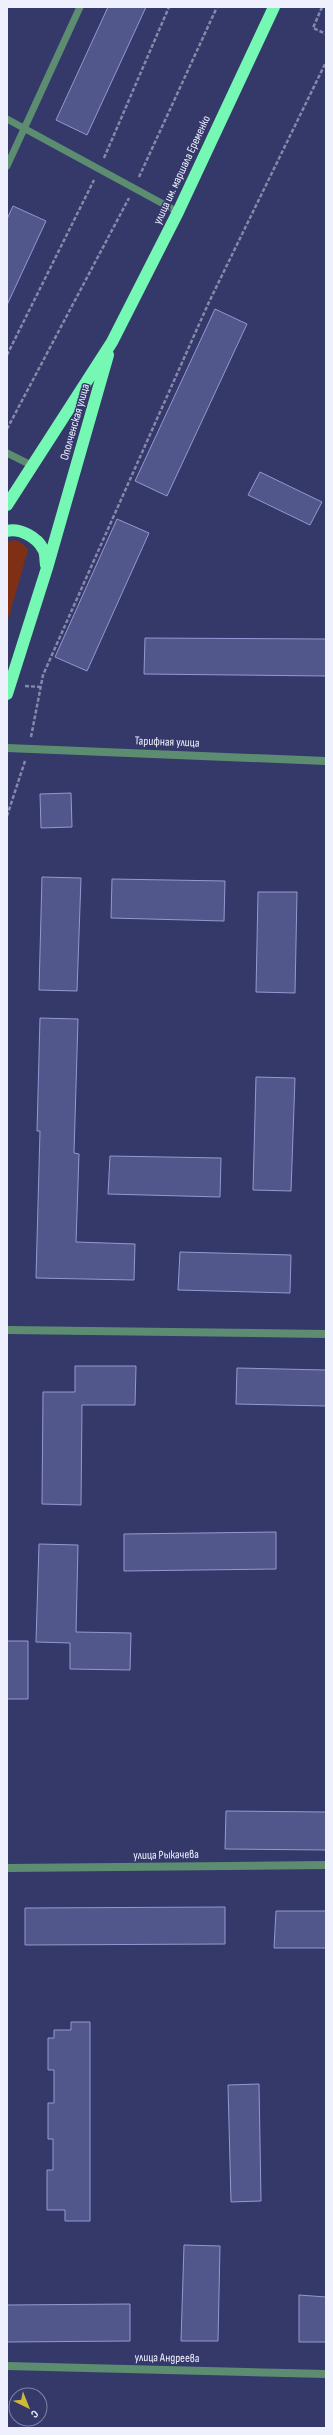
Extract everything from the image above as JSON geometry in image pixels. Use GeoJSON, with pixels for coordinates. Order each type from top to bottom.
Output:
{"type":"FeatureCollection","features":[{"type":"Feature","properties":{"kind":"highway","name":"улица им. маршала Еременко"},"geometry":{"type":"LineString","coordinates":[[112,342],[178,212],[274,7]]}},
{"type":"Feature","properties":{"kind":"highway","name":"Ополченская улица"},"geometry":{"type":"LineString","coordinates":[[7,505],[112,342]]}},
{"type":"Feature","properties":{"kind":"highway","name":"Ополченская улица"},"geometry":{"type":"LineString","coordinates":[[7,694],[47,568],[112,342]]}},
{"type":"Feature","properties":{"kind":"highway"},"geometry":{"type":"LineString","coordinates":[[7,531],[20,531],[37,540],[44,549],[47,568]]}},
{"type":"Feature","properties":{"kind":"street","name":"Тарифная улица"},"geometry":{"type":"LineString","coordinates":[[7,748],[326,761]]}},
{"type":"Feature","properties":{"kind":"street"},"geometry":{"type":"LineString","coordinates":[[7,1330],[326,1334]]}},
{"type":"Feature","properties":{"kind":"street","name":"улица Рыкачева"},"geometry":{"type":"LineString","coordinates":[[7,1868],[326,1865]]}},
{"type":"Feature","properties":{"kind":"street","name":"улица Андреева"},"geometry":{"type":"LineString","coordinates":[[7,2366],[326,2374]]}},
{"type":"Feature","properties":{"kind":"lane"},"geometry":{"type":"LineString","coordinates":[[7,166],[80,7]]}},
{"type":"Feature","properties":{"kind":"lane"},"geometry":{"type":"LineString","coordinates":[[7,119],[178,212]]}},
{"type":"Feature","properties":{"kind":"lane"},"geometry":{"type":"LineString","coordinates":[[7,453],[33,466]]}},
{"type":"Feature","properties":{"kind":"path"},"geometry":{"type":"LineString","coordinates":[[7,356],[99,169],[169,7]]}},
{"type":"Feature","properties":{"kind":"path"},"geometry":{"type":"LineString","coordinates":[[7,429],[134,188],[217,7]]}},
{"type":"Feature","properties":{"kind":"path"},"geometry":{"type":"LineString","coordinates":[[322,7],[313,28],[326,34]]}},
{"type":"Feature","properties":{"kind":"path"},"geometry":{"type":"LineString","coordinates":[[7,816],[29,749],[43,675],[210,302],[326,62]]}},
{"type":"Feature","properties":{"kind":"shaded area"},"geometry":{"type":"Polygon","coordinates":[[[16,540],[24,545],[28,550],[7,623],[7,542],[16,540]]]}},
{"type":"Feature","properties":{"kind":"building"},"geometry":{"type":"Polygon","coordinates":[[[108,7],[146,7],[87,135],[56,120],[108,7]]]}},
{"type":"Feature","properties":{"kind":"building"},"geometry":{"type":"Polygon","coordinates":[[[13,206],[46,221],[7,305],[7,219],[13,206]]]}},
{"type":"Feature","properties":{"kind":"building"},"geometry":{"type":"Polygon","coordinates":[[[215,309],[247,324],[167,496],[135,481],[215,309]]]}},
{"type":"Feature","properties":{"kind":"building"},"geometry":{"type":"Polygon","coordinates":[[[260,472],[322,502],[310,525],[248,495],[260,472]]]}},
{"type":"Feature","properties":{"kind":"building"},"geometry":{"type":"Polygon","coordinates":[[[117,519],[149,533],[87,671],[55,657],[117,519]]]}},
{"type":"Feature","properties":{"kind":"building"},"geometry":{"type":"Polygon","coordinates":[[[145,638],[326,639],[326,676],[144,674],[145,638]]]}},
{"type":"Feature","properties":{"kind":"building"},"geometry":{"type":"Polygon","coordinates":[[[71,793],[72,827],[41,828],[40,794],[71,793]]]}},
{"type":"Feature","properties":{"kind":"building"},"geometry":{"type":"Polygon","coordinates":[[[42,877],[81,878],[77,991],[39,990],[42,877]]]}},
{"type":"Feature","properties":{"kind":"building"},"geometry":{"type":"Polygon","coordinates":[[[112,879],[225,881],[224,921],[111,918],[112,879]]]}},
{"type":"Feature","properties":{"kind":"building"},"geometry":{"type":"Polygon","coordinates":[[[258,892],[297,892],[295,993],[256,992],[258,892]]]}},
{"type":"Feature","properties":{"kind":"building"},"geometry":{"type":"Polygon","coordinates":[[[40,1018],[78,1019],[74,1153],[79,1154],[76,1242],[135,1244],[134,1280],[36,1278],[40,1131],[37,1131],[40,1018]]]}},
{"type":"Feature","properties":{"kind":"building"},"geometry":{"type":"Polygon","coordinates":[[[256,1077],[295,1078],[291,1191],[253,1190],[256,1077]]]}},
{"type":"Feature","properties":{"kind":"building"},"geometry":{"type":"Polygon","coordinates":[[[110,1156],[221,1158],[220,1197],[108,1194],[110,1156]]]}},
{"type":"Feature","properties":{"kind":"building"},"geometry":{"type":"Polygon","coordinates":[[[180,1252],[291,1255],[290,1293],[178,1290],[180,1252]]]}},
{"type":"Feature","properties":{"kind":"building"},"geometry":{"type":"Polygon","coordinates":[[[75,1366],[136,1366],[135,1405],[82,1405],[81,1505],[42,1504],[43,1392],[75,1392],[75,1366]]]}},
{"type":"Feature","properties":{"kind":"building"},"geometry":{"type":"Polygon","coordinates":[[[237,1368],[326,1370],[326,1406],[236,1404],[237,1368]]]}},
{"type":"Feature","properties":{"kind":"building"},"geometry":{"type":"Polygon","coordinates":[[[276,1532],[276,1569],[124,1571],[124,1534],[276,1532]]]}},
{"type":"Feature","properties":{"kind":"building"},"geometry":{"type":"Polygon","coordinates":[[[39,1544],[78,1545],[76,1632],[131,1633],[130,1670],[70,1669],[70,1643],[36,1642],[39,1544]]]}},
{"type":"Feature","properties":{"kind":"building"},"geometry":{"type":"Polygon","coordinates":[[[7,1641],[28,1641],[28,1699],[7,1699],[7,1641]]]}},
{"type":"Feature","properties":{"kind":"building"},"geometry":{"type":"Polygon","coordinates":[[[226,1811],[326,1812],[326,1850],[225,1849],[226,1811]]]}},
{"type":"Feature","properties":{"kind":"building"},"geometry":{"type":"Polygon","coordinates":[[[225,1907],[225,1944],[25,1945],[25,1908],[225,1907]]]}},
{"type":"Feature","properties":{"kind":"building"},"geometry":{"type":"Polygon","coordinates":[[[276,1911],[326,1911],[326,1948],[274,1948],[276,1911]]]}},
{"type":"Feature","properties":{"kind":"building"},"geometry":{"type":"Polygon","coordinates":[[[71,2022],[90,2022],[90,2221],[65,2221],[65,2210],[47,2210],[47,2170],[53,2170],[53,2139],[48,2139],[48,2103],[54,2103],[54,2070],[48,2070],[48,2038],[54,2038],[54,2030],[71,2030],[71,2022]]]}},
{"type":"Feature","properties":{"kind":"building"},"geometry":{"type":"Polygon","coordinates":[[[259,2084],[261,2201],[231,2202],[228,2085],[259,2084]]]}},
{"type":"Feature","properties":{"kind":"building"},"geometry":{"type":"Polygon","coordinates":[[[184,2245],[220,2246],[218,2341],[181,2341],[184,2245]]]}},
{"type":"Feature","properties":{"kind":"building"},"geometry":{"type":"Polygon","coordinates":[[[299,2295],[326,2297],[326,2342],[299,2342],[299,2295]]]}},
{"type":"Feature","properties":{"kind":"building"},"geometry":{"type":"Polygon","coordinates":[[[130,2304],[130,2341],[7,2342],[7,2305],[130,2304]]]}}]}
